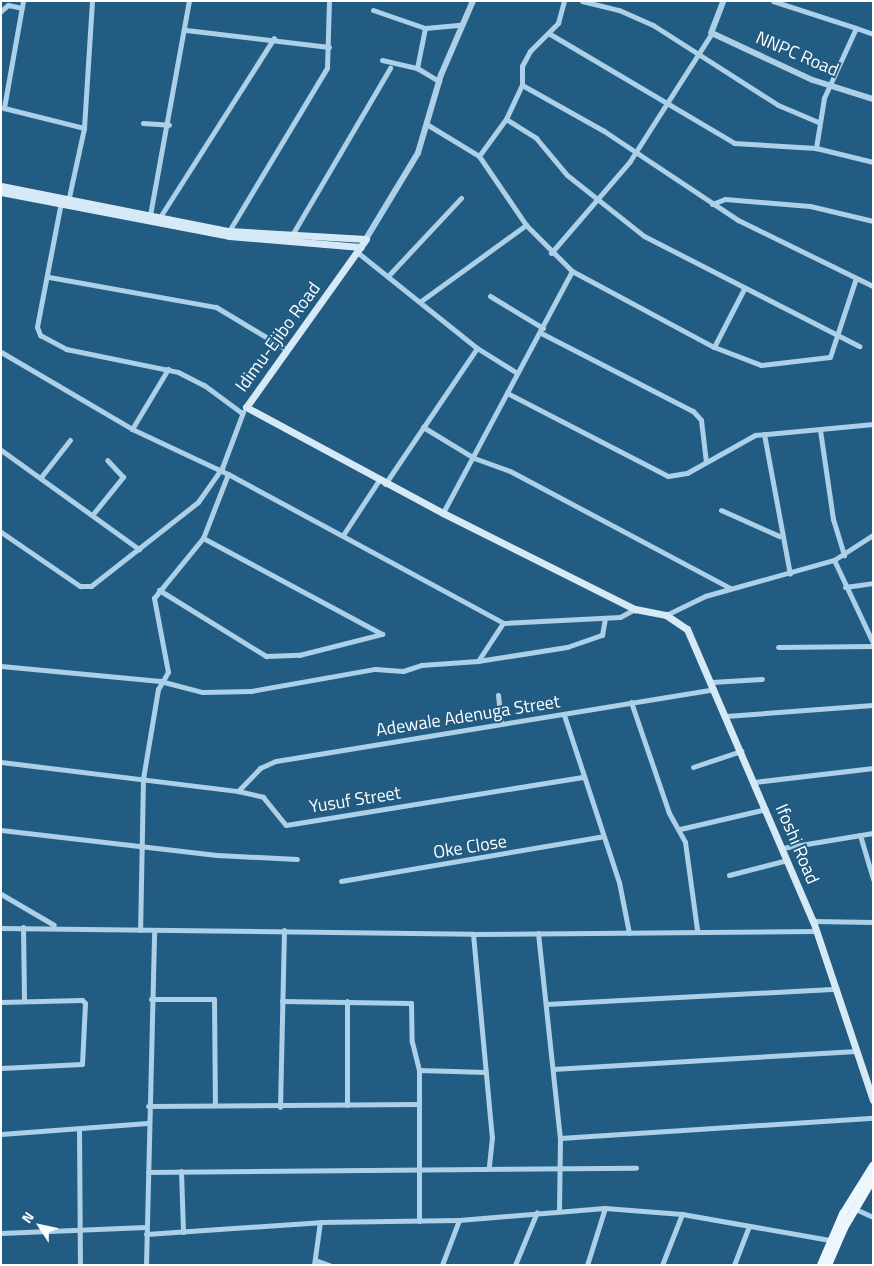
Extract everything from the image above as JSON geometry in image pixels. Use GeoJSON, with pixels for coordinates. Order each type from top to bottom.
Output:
{"type":"FeatureCollection","features":[{"type":"Feature","properties":{"kind":"main road"},"geometry":{"type":"LineString","coordinates":[[1,186],[69,197],[160,217],[176,223],[229,230],[241,234],[366,239]]}},
{"type":"Feature","properties":{"kind":"main road"},"geometry":{"type":"LineString","coordinates":[[1,192],[241,234],[359,249]]}},
{"type":"Feature","properties":{"kind":"main road","name":"Idimu-Ejibo Road"},"geometry":{"type":"LineString","coordinates":[[366,239],[286,348],[244,410],[443,514],[635,609],[666,615]]}},
{"type":"Feature","properties":{"kind":"main road","name":"Ifoshi Road"},"geometry":{"type":"LineString","coordinates":[[666,615],[686,629],[766,809],[813,921],[873,1100]]}},
{"type":"Feature","properties":{"kind":"main road"},"geometry":{"type":"LineString","coordinates":[[821,1265],[830,1240],[851,1207],[873,1166]]}},
{"type":"Feature","properties":{"kind":"main road"},"geometry":{"type":"LineString","coordinates":[[828,1265],[851,1207],[873,1179]]}},
{"type":"Feature","properties":{"kind":"street"},"geometry":{"type":"LineString","coordinates":[[23,1],[4,108],[84,128]]}},
{"type":"Feature","properties":{"kind":"street"},"geometry":{"type":"LineString","coordinates":[[69,197],[84,128],[92,1]]}},
{"type":"Feature","properties":{"kind":"street"},"geometry":{"type":"LineString","coordinates":[[150,215],[169,125],[186,30],[189,1]]}},
{"type":"Feature","properties":{"kind":"street"},"geometry":{"type":"LineString","coordinates":[[229,230],[319,86],[327,68],[329,1]]}},
{"type":"Feature","properties":{"kind":"street"},"geometry":{"type":"LineString","coordinates":[[366,239],[400,190],[428,125],[439,81],[461,25],[473,1]]}},
{"type":"Feature","properties":{"kind":"street"},"geometry":{"type":"LineString","coordinates":[[479,156],[506,119],[522,85],[522,66],[530,50],[550,34],[564,1]]}},
{"type":"Feature","properties":{"kind":"street"},"geometry":{"type":"LineString","coordinates":[[582,1],[619,10],[653,25],[778,105],[818,122]]}},
{"type":"Feature","properties":{"kind":"street"},"geometry":{"type":"LineString","coordinates":[[551,254],[600,198],[635,154],[701,54],[712,33],[724,1]]}},
{"type":"Feature","properties":{"kind":"street"},"geometry":{"type":"LineString","coordinates":[[773,1],[873,34]]}},
{"type":"Feature","properties":{"kind":"street"},"geometry":{"type":"LineString","coordinates":[[1,10],[8,5],[22,8]]}},
{"type":"Feature","properties":{"kind":"street"},"geometry":{"type":"LineString","coordinates":[[373,10],[425,28],[461,25]]}},
{"type":"Feature","properties":{"kind":"street"},"geometry":{"type":"LineString","coordinates":[[417,68],[425,28]]}},
{"type":"Feature","properties":{"kind":"street"},"geometry":{"type":"LineString","coordinates":[[816,148],[818,122],[829,86],[856,28]]}},
{"type":"Feature","properties":{"kind":"street"},"geometry":{"type":"LineString","coordinates":[[186,30],[274,38],[329,48]]}},
{"type":"Feature","properties":{"kind":"street","name":"NNPC Road"},"geometry":{"type":"LineString","coordinates":[[712,33],[829,86],[873,100]]}},
{"type":"Feature","properties":{"kind":"street"},"geometry":{"type":"LineString","coordinates":[[550,34],[734,142],[816,148],[873,162]]}},
{"type":"Feature","properties":{"kind":"street"},"geometry":{"type":"LineString","coordinates":[[160,217],[274,38]]}},
{"type":"Feature","properties":{"kind":"street"},"geometry":{"type":"LineString","coordinates":[[382,60],[417,68],[439,81]]}},
{"type":"Feature","properties":{"kind":"street"},"geometry":{"type":"LineString","coordinates":[[292,235],[390,68]]}},
{"type":"Feature","properties":{"kind":"street"},"geometry":{"type":"LineString","coordinates":[[522,85],[635,154],[712,204],[873,286]]}},
{"type":"Feature","properties":{"kind":"street"},"geometry":{"type":"LineString","coordinates":[[506,119],[536,138],[567,175],[600,198],[644,236],[744,289],[859,346]]}},
{"type":"Feature","properties":{"kind":"street"},"geometry":{"type":"LineString","coordinates":[[143,123],[169,125]]}},
{"type":"Feature","properties":{"kind":"street"},"geometry":{"type":"LineString","coordinates":[[428,125],[479,156],[526,225],[551,254],[572,271],[714,347],[752,364],[793,364],[826,360],[837,336],[856,278]]}},
{"type":"Feature","properties":{"kind":"street"},"geometry":{"type":"LineString","coordinates":[[388,276],[462,198]]}},
{"type":"Feature","properties":{"kind":"street"},"geometry":{"type":"LineString","coordinates":[[712,204],[725,199],[753,205],[810,206],[873,221]]}},
{"type":"Feature","properties":{"kind":"street"},"geometry":{"type":"LineString","coordinates":[[1,532],[85,588],[139,549],[198,502],[222,468],[244,410],[204,384],[168,369],[66,349],[48,341],[37,327],[49,277],[61,202]]}},
{"type":"Feature","properties":{"kind":"street"},"geometry":{"type":"LineString","coordinates":[[421,301],[526,225]]}},
{"type":"Feature","properties":{"kind":"street"},"geometry":{"type":"LineString","coordinates":[[359,249],[388,276],[421,301],[476,348],[518,373]]}},
{"type":"Feature","properties":{"kind":"street"},"geometry":{"type":"LineString","coordinates":[[443,514],[572,271]]}},
{"type":"Feature","properties":{"kind":"street"},"geometry":{"type":"LineString","coordinates":[[49,277],[216,307],[286,348]]}},
{"type":"Feature","properties":{"kind":"street"},"geometry":{"type":"LineString","coordinates":[[714,347],[744,289]]}},
{"type":"Feature","properties":{"kind":"street"},"geometry":{"type":"LineString","coordinates":[[490,296],[542,330],[693,411],[700,420],[706,462]]}},
{"type":"Feature","properties":{"kind":"street"},"geometry":{"type":"LineString","coordinates":[[343,535],[424,427],[476,348]]}},
{"type":"Feature","properties":{"kind":"street"},"geometry":{"type":"LineString","coordinates":[[1,352],[132,429],[222,468],[228,474],[503,623],[620,617],[635,609]]}},
{"type":"Feature","properties":{"kind":"street"},"geometry":{"type":"LineString","coordinates":[[132,429],[168,369]]}},
{"type":"Feature","properties":{"kind":"street"},"geometry":{"type":"LineString","coordinates":[[507,393],[668,476],[677,476],[706,462],[731,445],[764,434],[873,424]]}},
{"type":"Feature","properties":{"kind":"street"},"geometry":{"type":"LineString","coordinates":[[424,427],[474,458],[510,471],[730,588]]}},
{"type":"Feature","properties":{"kind":"street"},"geometry":{"type":"LineString","coordinates":[[820,430],[833,519],[844,555]]}},
{"type":"Feature","properties":{"kind":"street"},"geometry":{"type":"LineString","coordinates":[[764,434],[779,536],[790,574]]}},
{"type":"Feature","properties":{"kind":"street"},"geometry":{"type":"LineString","coordinates":[[41,477],[70,440]]}},
{"type":"Feature","properties":{"kind":"street"},"geometry":{"type":"LineString","coordinates":[[1,450],[93,514],[139,549]]}},
{"type":"Feature","properties":{"kind":"street"},"geometry":{"type":"LineString","coordinates":[[93,514],[123,477],[107,460]]}},
{"type":"Feature","properties":{"kind":"street"},"geometry":{"type":"LineString","coordinates":[[140,930],[140,847],[143,779],[160,681],[168,667],[154,601],[159,590],[203,538],[228,474]]}},
{"type":"Feature","properties":{"kind":"street"},"geometry":{"type":"LineString","coordinates":[[721,510],[779,536]]}},
{"type":"Feature","properties":{"kind":"street"},"geometry":{"type":"LineString","coordinates":[[666,615],[730,588],[790,574],[834,560],[873,535]]}},
{"type":"Feature","properties":{"kind":"street"},"geometry":{"type":"LineString","coordinates":[[159,590],[266,656],[308,653],[382,634],[203,538]]}},
{"type":"Feature","properties":{"kind":"street"},"geometry":{"type":"LineString","coordinates":[[778,647],[873,644],[834,560]]}},
{"type":"Feature","properties":{"kind":"street"},"geometry":{"type":"LineString","coordinates":[[845,587],[873,583]]}},
{"type":"Feature","properties":{"kind":"street"},"geometry":{"type":"LineString","coordinates":[[1,666],[160,681],[202,692],[228,693],[375,669],[403,671],[422,664],[478,661],[539,653],[593,638],[605,630],[605,618]]}},
{"type":"Feature","properties":{"kind":"street"},"geometry":{"type":"LineString","coordinates":[[478,661],[503,623]]}},
{"type":"Feature","properties":{"kind":"street","name":"Adewale Adenuga Street"},"geometry":{"type":"LineString","coordinates":[[238,791],[260,768],[276,761],[564,715],[712,685],[762,679]]}},
{"type":"Feature","properties":{"kind":"street"},"geometry":{"type":"LineString","coordinates":[[498,695],[501,724]]}},
{"type":"Feature","properties":{"kind":"street"},"geometry":{"type":"LineString","coordinates":[[631,702],[669,813],[680,829],[697,930]]}},
{"type":"Feature","properties":{"kind":"street"},"geometry":{"type":"LineString","coordinates":[[726,716],[873,705]]}},
{"type":"Feature","properties":{"kind":"street"},"geometry":{"type":"LineString","coordinates":[[564,715],[604,836],[629,933]]}},
{"type":"Feature","properties":{"kind":"street"},"geometry":{"type":"LineString","coordinates":[[693,767],[741,751]]}},
{"type":"Feature","properties":{"kind":"street","name":"Yusuf Street"},"geometry":{"type":"LineString","coordinates":[[1,762],[238,791],[263,797],[286,825],[584,777]]}},
{"type":"Feature","properties":{"kind":"street"},"geometry":{"type":"LineString","coordinates":[[754,782],[873,768]]}},
{"type":"Feature","properties":{"kind":"street"},"geometry":{"type":"LineString","coordinates":[[680,829],[766,809]]}},
{"type":"Feature","properties":{"kind":"street"},"geometry":{"type":"LineString","coordinates":[[1,830],[140,847],[296,859]]}},
{"type":"Feature","properties":{"kind":"street"},"geometry":{"type":"LineString","coordinates":[[782,848],[873,833]]}},
{"type":"Feature","properties":{"kind":"street"},"geometry":{"type":"LineString","coordinates":[[860,835],[873,879]]}},
{"type":"Feature","properties":{"kind":"street","name":"Oke Close"},"geometry":{"type":"LineString","coordinates":[[341,881],[604,836]]}},
{"type":"Feature","properties":{"kind":"street"},"geometry":{"type":"LineString","coordinates":[[729,875],[787,860]]}},
{"type":"Feature","properties":{"kind":"street"},"geometry":{"type":"LineString","coordinates":[[1,894],[55,926]]}},
{"type":"Feature","properties":{"kind":"street"},"geometry":{"type":"LineString","coordinates":[[813,921],[873,922]]}},
{"type":"Feature","properties":{"kind":"street"},"geometry":{"type":"LineString","coordinates":[[1,928],[55,926],[154,931],[284,930],[473,934],[629,933],[697,930],[816,931]]}},
{"type":"Feature","properties":{"kind":"street"},"geometry":{"type":"LineString","coordinates":[[23,927],[24,1001]]}},
{"type":"Feature","properties":{"kind":"street"},"geometry":{"type":"LineString","coordinates":[[280,1107],[284,930]]}},
{"type":"Feature","properties":{"kind":"street"},"geometry":{"type":"LineString","coordinates":[[146,1265],[148,1106],[154,931]]}},
{"type":"Feature","properties":{"kind":"street"},"geometry":{"type":"LineString","coordinates":[[538,933],[560,1138],[559,1210]]}},
{"type":"Feature","properties":{"kind":"street"},"geometry":{"type":"LineString","coordinates":[[473,934],[492,1137],[489,1168]]}},
{"type":"Feature","properties":{"kind":"street"},"geometry":{"type":"LineString","coordinates":[[546,1004],[837,989]]}},
{"type":"Feature","properties":{"kind":"street"},"geometry":{"type":"LineString","coordinates":[[151,999],[214,1000],[215,1105]]}},
{"type":"Feature","properties":{"kind":"street"},"geometry":{"type":"LineString","coordinates":[[1,1002],[84,1001],[84,1060],[80,1065],[1,1068]]}},
{"type":"Feature","properties":{"kind":"street"},"geometry":{"type":"LineString","coordinates":[[282,1001],[411,1003],[412,1042],[419,1070],[419,1221]]}},
{"type":"Feature","properties":{"kind":"street"},"geometry":{"type":"LineString","coordinates":[[347,1001],[347,1105]]}},
{"type":"Feature","properties":{"kind":"street"},"geometry":{"type":"LineString","coordinates":[[553,1069],[856,1051]]}},
{"type":"Feature","properties":{"kind":"street"},"geometry":{"type":"LineString","coordinates":[[419,1070],[486,1072]]}},
{"type":"Feature","properties":{"kind":"street"},"geometry":{"type":"LineString","coordinates":[[148,1106],[215,1105],[280,1107],[418,1104]]}},
{"type":"Feature","properties":{"kind":"street"},"geometry":{"type":"LineString","coordinates":[[560,1138],[873,1118]]}},
{"type":"Feature","properties":{"kind":"street"},"geometry":{"type":"LineString","coordinates":[[1,1134],[148,1123]]}},
{"type":"Feature","properties":{"kind":"street"},"geometry":{"type":"LineString","coordinates":[[79,1128],[82,1230],[80,1265]]}},
{"type":"Feature","properties":{"kind":"street"},"geometry":{"type":"LineString","coordinates":[[148,1172],[418,1168],[636,1168]]}},
{"type":"Feature","properties":{"kind":"street"},"geometry":{"type":"LineString","coordinates":[[181,1171],[182,1232]]}},
{"type":"Feature","properties":{"kind":"street"},"geometry":{"type":"LineString","coordinates":[[851,1207],[873,1218]]}},
{"type":"Feature","properties":{"kind":"street"},"geometry":{"type":"LineString","coordinates":[[587,1265],[605,1208]]}},
{"type":"Feature","properties":{"kind":"street"},"geometry":{"type":"LineString","coordinates":[[146,1234],[320,1222],[459,1220],[559,1210],[605,1208],[682,1214],[748,1228],[830,1240]]}},
{"type":"Feature","properties":{"kind":"street"},"geometry":{"type":"LineString","coordinates":[[515,1265],[537,1212]]}},
{"type":"Feature","properties":{"kind":"street"},"geometry":{"type":"LineString","coordinates":[[662,1265],[682,1214]]}},
{"type":"Feature","properties":{"kind":"street"},"geometry":{"type":"LineString","coordinates":[[442,1265],[459,1220]]}},
{"type":"Feature","properties":{"kind":"street"},"geometry":{"type":"LineString","coordinates":[[320,1222],[315,1262],[329,1265]]}},
{"type":"Feature","properties":{"kind":"street"},"geometry":{"type":"LineString","coordinates":[[1,1233],[146,1227]]}},
{"type":"Feature","properties":{"kind":"street"},"geometry":{"type":"LineString","coordinates":[[734,1265],[748,1228]]}}]}
